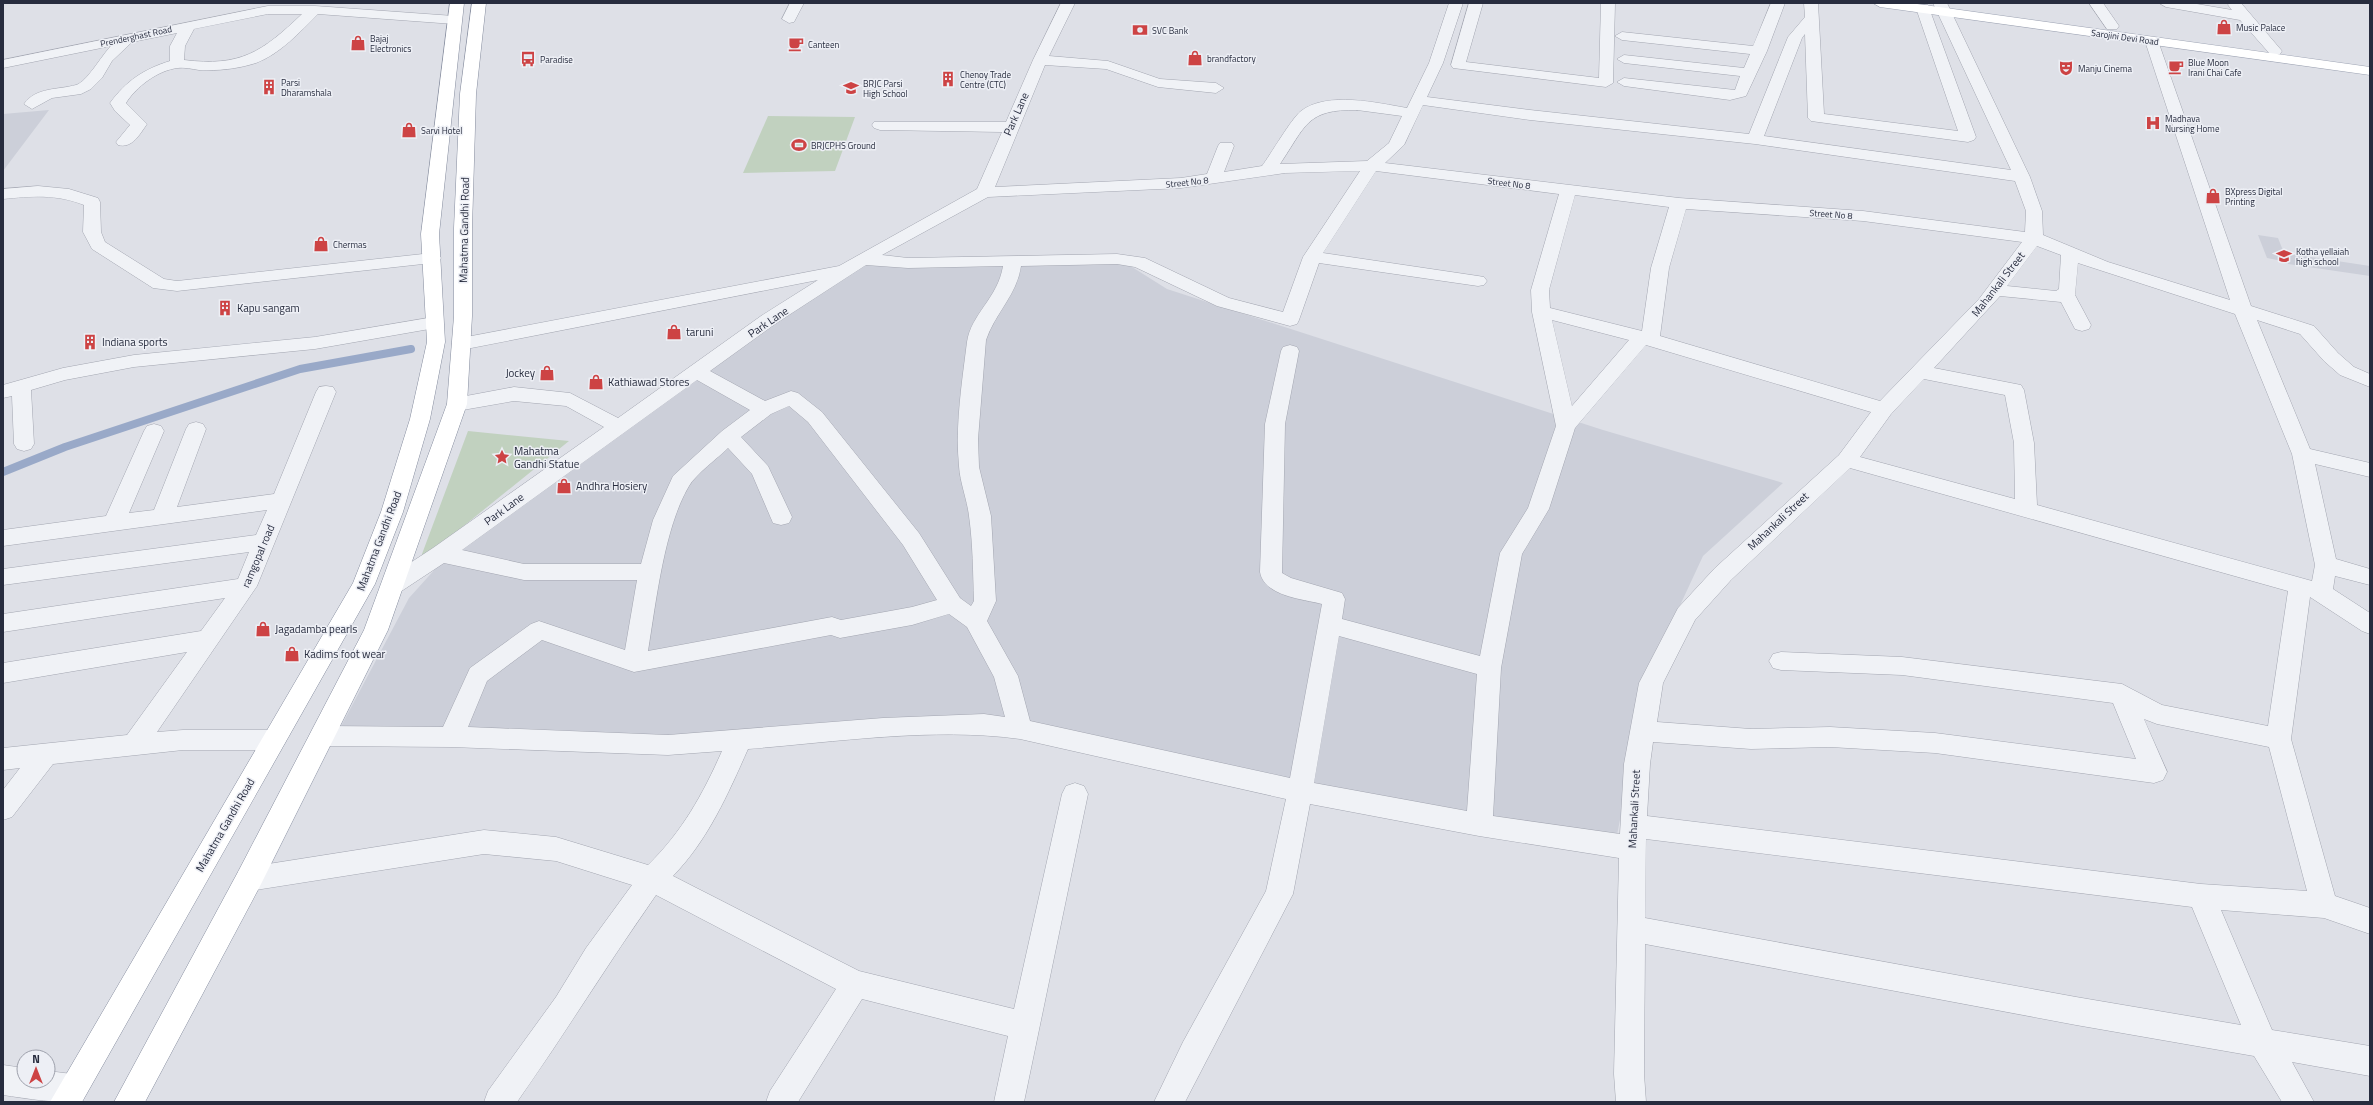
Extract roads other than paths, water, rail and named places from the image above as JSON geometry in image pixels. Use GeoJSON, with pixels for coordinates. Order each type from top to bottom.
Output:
{"type":"FeatureCollection","features":[{"type":"Feature","properties":{"kind":"main road","name":"Mahatma Gandhi Road"},"geometry":{"type":"LineString","coordinates":[[129,1102],[324,736],[376,630],[457,404],[461,344],[468,94],[478,3]]}},
{"type":"Feature","properties":{"kind":"main road","name":"Sarojini Devi Road"},"geometry":{"type":"LineString","coordinates":[[1880,3],[1923,8],[1945,6],[2112,26],[2275,51],[2370,62]]}},
{"type":"Feature","properties":{"kind":"main road","name":"Sarojini Devi Road"},"geometry":{"type":"LineString","coordinates":[[1945,6],[2152,41],[2370,71]]}},
{"type":"Feature","properties":{"kind":"main road","name":"Mahatma Gandhi Road"},"geometry":{"type":"LineString","coordinates":[[68,1096],[364,584],[392,512],[420,419],[436,342],[430,234],[455,11]]}},
{"type":"Feature","properties":{"kind":"street","name":"Prenderghast Road"},"geometry":{"type":"LineString","coordinates":[[3,53],[241,3]]}},
{"type":"Feature","properties":{"kind":"street"},"geometry":{"type":"LineString","coordinates":[[789,19],[797,3]]}},
{"type":"Feature","properties":{"kind":"street","name":"Park Lane"},"geometry":{"type":"LineString","coordinates":[[392,586],[441,554],[768,320],[856,264],[984,192],[1010,127],[1040,60],[1068,3]]}},
{"type":"Feature","properties":{"kind":"street"},"geometry":{"type":"LineString","coordinates":[[461,344],[856,264],[1117,259],[1139,262],[1223,302],[1290,320],[1312,257],[1371,166],[1396,145],[1436,63],[1456,3]]}},
{"type":"Feature","properties":{"kind":"street"},"geometry":{"type":"LineString","coordinates":[[1476,3],[1458,65],[1606,83],[1608,3]]}},
{"type":"Feature","properties":{"kind":"street"},"geometry":{"type":"LineString","coordinates":[[1624,82],[1736,95],[1741,94],[1760,51],[1778,3]]}},
{"type":"Feature","properties":{"kind":"street"},"geometry":{"type":"LineString","coordinates":[[2096,3],[2112,26]]}},
{"type":"Feature","properties":{"kind":"street"},"geometry":{"type":"LineString","coordinates":[[2166,3],[2244,16]]}},
{"type":"Feature","properties":{"kind":"street"},"geometry":{"type":"LineString","coordinates":[[2232,3],[2275,51]]}},
{"type":"Feature","properties":{"kind":"street","name":"Prenderghast Road"},"geometry":{"type":"LineString","coordinates":[[3,64],[192,24],[268,6],[315,10],[455,11]]}},
{"type":"Feature","properties":{"kind":"street"},"geometry":{"type":"LineString","coordinates":[[1945,6],[2022,177],[2034,212],[2034,238]]}},
{"type":"Feature","properties":{"kind":"street"},"geometry":{"type":"LineString","coordinates":[[1811,10],[1816,118],[1968,136],[1923,8]]}},
{"type":"Feature","properties":{"kind":"street"},"geometry":{"type":"LineString","coordinates":[[124,142],[139,124],[120,108],[118,103],[122,96],[144,77],[177,62],[200,66],[230,65],[262,55],[315,10]]}},
{"type":"Feature","properties":{"kind":"street"},"geometry":{"type":"LineString","coordinates":[[1755,139],[1796,38],[1811,10]]}},
{"type":"Feature","properties":{"kind":"street"},"geometry":{"type":"LineString","coordinates":[[177,62],[176,49],[180,39],[192,24]]}},
{"type":"Feature","properties":{"kind":"street"},"geometry":{"type":"LineString","coordinates":[[1622,36],[1760,51]]}},
{"type":"Feature","properties":{"kind":"street"},"geometry":{"type":"LineString","coordinates":[[32,104],[48,94],[81,89],[86,86],[97,75],[106,59],[128,38]]}},
{"type":"Feature","properties":{"kind":"street"},"geometry":{"type":"LineString","coordinates":[[2152,41],[2242,308],[2271,374],[2302,454],[2326,565],[2310,589],[2279,739],[2324,905]]}},
{"type":"Feature","properties":{"kind":"street"},"geometry":{"type":"LineString","coordinates":[[1624,59],[1749,73]]}},
{"type":"Feature","properties":{"kind":"street"},"geometry":{"type":"LineString","coordinates":[[1040,60],[1108,65],[1158,83],[1216,88]]}},
{"type":"Feature","properties":{"kind":"street"},"geometry":{"type":"LineString","coordinates":[[1267,171],[1306,115],[1313,110],[1326,106],[1415,106],[1530,115],[1755,139],[2022,177]]}},
{"type":"Feature","properties":{"kind":"street"},"geometry":{"type":"LineString","coordinates":[[880,125],[1010,127]]}},
{"type":"Feature","properties":{"kind":"street"},"geometry":{"type":"LineString","coordinates":[[1213,179],[1226,146]]}},
{"type":"Feature","properties":{"kind":"street","name":"Street No 8"},"geometry":{"type":"LineString","coordinates":[[984,192],[1180,183],[1285,168],[1371,166],[1679,203],[1863,216],[2034,238],[2070,253],[2153,282],[2242,308],[2307,330],[2331,357],[2347,371],[2370,381]]}},
{"type":"Feature","properties":{"kind":"street"},"geometry":{"type":"LineString","coordinates":[[3,194],[46,190],[72,193],[92,202],[92,232],[98,245],[159,284],[177,286],[432,258]]}},
{"type":"Feature","properties":{"kind":"street"},"geometry":{"type":"LineString","coordinates":[[1566,426],[1541,312],[1540,290],[1568,190]]}},
{"type":"Feature","properties":{"kind":"street"},"geometry":{"type":"LineString","coordinates":[[1479,825],[1490,668],[1511,553],[1538,508],[1566,426],[1646,338],[1660,268],[1679,203]]}},
{"type":"Feature","properties":{"kind":"street","name":"Mahankali Street"},"geometry":{"type":"LineString","coordinates":[[1631,1102],[1629,1074],[1630,928],[1633,837],[1637,764],[1651,683],[1686,614],[1723,574],[1846,460],[1884,409],[1985,303],[2034,238]]}},
{"type":"Feature","properties":{"kind":"street"},"geometry":{"type":"LineString","coordinates":[[1995,290],[2058,297],[2066,294],[2068,292],[2070,253]]}},
{"type":"Feature","properties":{"kind":"street"},"geometry":{"type":"LineString","coordinates":[[1312,257],[1478,281]]}},
{"type":"Feature","properties":{"kind":"street"},"geometry":{"type":"LineString","coordinates":[[975,620],[985,601],[982,535],[969,467],[968,439],[977,340],[982,324],[1003,295],[1011,276],[1013,262]]}},
{"type":"Feature","properties":{"kind":"street"},"geometry":{"type":"LineString","coordinates":[[2066,294],[2082,325]]}},
{"type":"Feature","properties":{"kind":"street"},"geometry":{"type":"LineString","coordinates":[[1541,312],[1607,327],[1646,338],[1884,409]]}},
{"type":"Feature","properties":{"kind":"street"},"geometry":{"type":"LineString","coordinates":[[24,444],[12,389],[62,374],[134,361],[315,343],[434,323]]}},
{"type":"Feature","properties":{"kind":"street"},"geometry":{"type":"LineString","coordinates":[[1169,1102],[1193,1052],[1279,894],[1300,791],[1334,600],[1284,585],[1272,577],[1271,572],[1275,424],[1290,351]]}},
{"type":"Feature","properties":{"kind":"street"},"geometry":{"type":"LineString","coordinates":[[697,372],[764,409]]}},
{"type":"Feature","properties":{"kind":"street"},"geometry":{"type":"LineString","coordinates":[[1920,372],[2014,390],[2024,443],[2026,510]]}},
{"type":"Feature","properties":{"kind":"street","name":"ramgopal road"},"geometry":{"type":"LineString","coordinates":[[135,744],[246,586],[326,392]]}},
{"type":"Feature","properties":{"kind":"street"},"geometry":{"type":"LineString","coordinates":[[457,404],[514,394],[570,400],[619,427]]}},
{"type":"Feature","properties":{"kind":"street"},"geometry":{"type":"LineString","coordinates":[[634,663],[650,572],[664,520],[680,481],[729,436],[764,409],[791,398],[815,417],[911,539],[952,604],[975,620],[1006,676],[1020,729]]}},
{"type":"Feature","properties":{"kind":"street"},"geometry":{"type":"LineString","coordinates":[[162,517],[196,429]]}},
{"type":"Feature","properties":{"kind":"street"},"geometry":{"type":"LineString","coordinates":[[113,524],[154,431]]}},
{"type":"Feature","properties":{"kind":"street"},"geometry":{"type":"LineString","coordinates":[[729,436],[761,471],[781,517]]}},
{"type":"Feature","properties":{"kind":"street"},"geometry":{"type":"LineString","coordinates":[[2302,454],[2370,470]]}},
{"type":"Feature","properties":{"kind":"street"},"geometry":{"type":"LineString","coordinates":[[1846,460],[2310,589],[2370,625]]}},
{"type":"Feature","properties":{"kind":"street"},"geometry":{"type":"LineString","coordinates":[[3,538],[282,500]]}},
{"type":"Feature","properties":{"kind":"street"},"geometry":{"type":"LineString","coordinates":[[3,577],[264,542]]}},
{"type":"Feature","properties":{"kind":"street"},"geometry":{"type":"LineString","coordinates":[[441,554],[524,572],[650,572]]}},
{"type":"Feature","properties":{"kind":"street"},"geometry":{"type":"LineString","coordinates":[[2326,565],[2370,578]]}},
{"type":"Feature","properties":{"kind":"street"},"geometry":{"type":"LineString","coordinates":[[3,623],[246,586]]}},
{"type":"Feature","properties":{"kind":"street"},"geometry":{"type":"LineString","coordinates":[[451,736],[478,675],[539,630],[634,663],[832,626],[840,629],[912,616],[952,604]]}},
{"type":"Feature","properties":{"kind":"street"},"geometry":{"type":"LineString","coordinates":[[1329,624],[1490,668]]}},
{"type":"Feature","properties":{"kind":"street"},"geometry":{"type":"LineString","coordinates":[[3,673],[210,639]]}},
{"type":"Feature","properties":{"kind":"street"},"geometry":{"type":"LineString","coordinates":[[1781,661],[1902,666],[2122,694],[2157,714],[2279,739]]}},
{"type":"Feature","properties":{"kind":"street"},"geometry":{"type":"LineString","coordinates":[[1642,731],[1751,739],[1830,737],[1935,742],[2154,772],[2122,694]]}},
{"type":"Feature","properties":{"kind":"street"},"geometry":{"type":"LineString","coordinates":[[324,736],[451,736],[668,745],[914,727],[984,724],[1020,729],[1300,791],[1479,825],[1633,837],[2201,896],[2324,905],[2370,921]]}},
{"type":"Feature","properties":{"kind":"street"},"geometry":{"type":"LineString","coordinates":[[3,759],[48,753],[184,740],[273,740]]}},
{"type":"Feature","properties":{"kind":"street"},"geometry":{"type":"LineString","coordinates":[[499,1102],[566,1007],[596,957],[652,880],[676,855],[713,800],[739,740]]}},
{"type":"Feature","properties":{"kind":"street"},"geometry":{"type":"LineString","coordinates":[[3,809],[48,753]]}},
{"type":"Feature","properties":{"kind":"street"},"geometry":{"type":"LineString","coordinates":[[1009,1102],[1024,1026],[1075,794]]}},
{"type":"Feature","properties":{"kind":"street"},"geometry":{"type":"LineString","coordinates":[[249,879],[484,842],[556,849],[652,880],[855,984],[1024,1026]]}},
{"type":"Feature","properties":{"kind":"street"},"geometry":{"type":"LineString","coordinates":[[2201,896],[2264,1045],[2299,1102]]}},
{"type":"Feature","properties":{"kind":"street"},"geometry":{"type":"LineString","coordinates":[[1630,928],[2264,1045],[2370,1061]]}},
{"type":"Feature","properties":{"kind":"street"},"geometry":{"type":"LineString","coordinates":[[780,1102],[855,984]]}},
{"type":"Feature","properties":{"kind":"street"},"geometry":{"type":"LineString","coordinates":[[3,1080],[68,1096]]}},
{"type":"Feature","properties":{"kind":"waterway"},"geometry":{"type":"LineString","coordinates":[[3,472],[65,447],[300,369],[411,349]]}},
{"type":"Feature","properties":{"kind":"place","name":"Music Palace"},"geometry":{"type":"Point","coordinates":[2224,27]}},
{"type":"Feature","properties":{"kind":"place","name":"SVC Bank"},"geometry":{"type":"Point","coordinates":[1140,30]}},
{"type":"Feature","properties":{"kind":"place","name":"Bajaj Electronics"},"geometry":{"type":"Point","coordinates":[358,43]}},
{"type":"Feature","properties":{"kind":"place","name":"Canteen"},"geometry":{"type":"Point","coordinates":[796,44]}},
{"type":"Feature","properties":{"kind":"place","name":"brandfactory"},"geometry":{"type":"Point","coordinates":[1195,58]}},
{"type":"Feature","properties":{"kind":"place","name":"Paradise"},"geometry":{"type":"Point","coordinates":[528,59]}},
{"type":"Feature","properties":{"kind":"place","name":"Blue Moon Irani Chai Cafe"},"geometry":{"type":"Point","coordinates":[2176,67]}},
{"type":"Feature","properties":{"kind":"place","name":"Manju Cinema"},"geometry":{"type":"Point","coordinates":[2066,68]}},
{"type":"Feature","properties":{"kind":"place","name":"Chenoy Trade Centre (CTC)"},"geometry":{"type":"Point","coordinates":[948,79]}},
{"type":"Feature","properties":{"kind":"place","name":"Parsi Dharamshala"},"geometry":{"type":"Point","coordinates":[269,87]}},
{"type":"Feature","properties":{"kind":"place","name":"BRJC Parsi High School"},"geometry":{"type":"Point","coordinates":[851,88]}},
{"type":"Feature","properties":{"kind":"place","name":"Madhava Nursing Home"},"geometry":{"type":"Point","coordinates":[2153,123]}},
{"type":"Feature","properties":{"kind":"place","name":"Sarvi Hotel"},"geometry":{"type":"Point","coordinates":[409,130]}},
{"type":"Feature","properties":{"kind":"place","name":"BRJCPHS Ground"},"geometry":{"type":"Point","coordinates":[799,145]}},
{"type":"Feature","properties":{"kind":"place","name":"BXpress Digital Printing"},"geometry":{"type":"Point","coordinates":[2213,196]}},
{"type":"Feature","properties":{"kind":"place","name":"Chermas"},"geometry":{"type":"Point","coordinates":[321,244]}},
{"type":"Feature","properties":{"kind":"place","name":"Kotha yellaiah high school"},"geometry":{"type":"Point","coordinates":[2284,256]}},
{"type":"Feature","properties":{"kind":"place","name":"Kapu sangam"},"geometry":{"type":"Point","coordinates":[225,308]}},
{"type":"Feature","properties":{"kind":"place","name":"taruni"},"geometry":{"type":"Point","coordinates":[674,332]}},
{"type":"Feature","properties":{"kind":"place","name":"Indiana sports"},"geometry":{"type":"Point","coordinates":[90,342]}},
{"type":"Feature","properties":{"kind":"place","name":"Jockey"},"geometry":{"type":"Point","coordinates":[547,373]}},
{"type":"Feature","properties":{"kind":"place","name":"Kathiawad Stores"},"geometry":{"type":"Point","coordinates":[596,382]}},
{"type":"Feature","properties":{"kind":"place","name":"Mahatma Gandhi Statue"},"geometry":{"type":"Point","coordinates":[502,457]}},
{"type":"Feature","properties":{"kind":"place","name":"Andhra Hosiery"},"geometry":{"type":"Point","coordinates":[564,486]}},
{"type":"Feature","properties":{"kind":"place","name":"Jagadamba pearls"},"geometry":{"type":"Point","coordinates":[263,629]}},
{"type":"Feature","properties":{"kind":"place","name":"Kadims foot wear"},"geometry":{"type":"Point","coordinates":[292,654]}}]}
